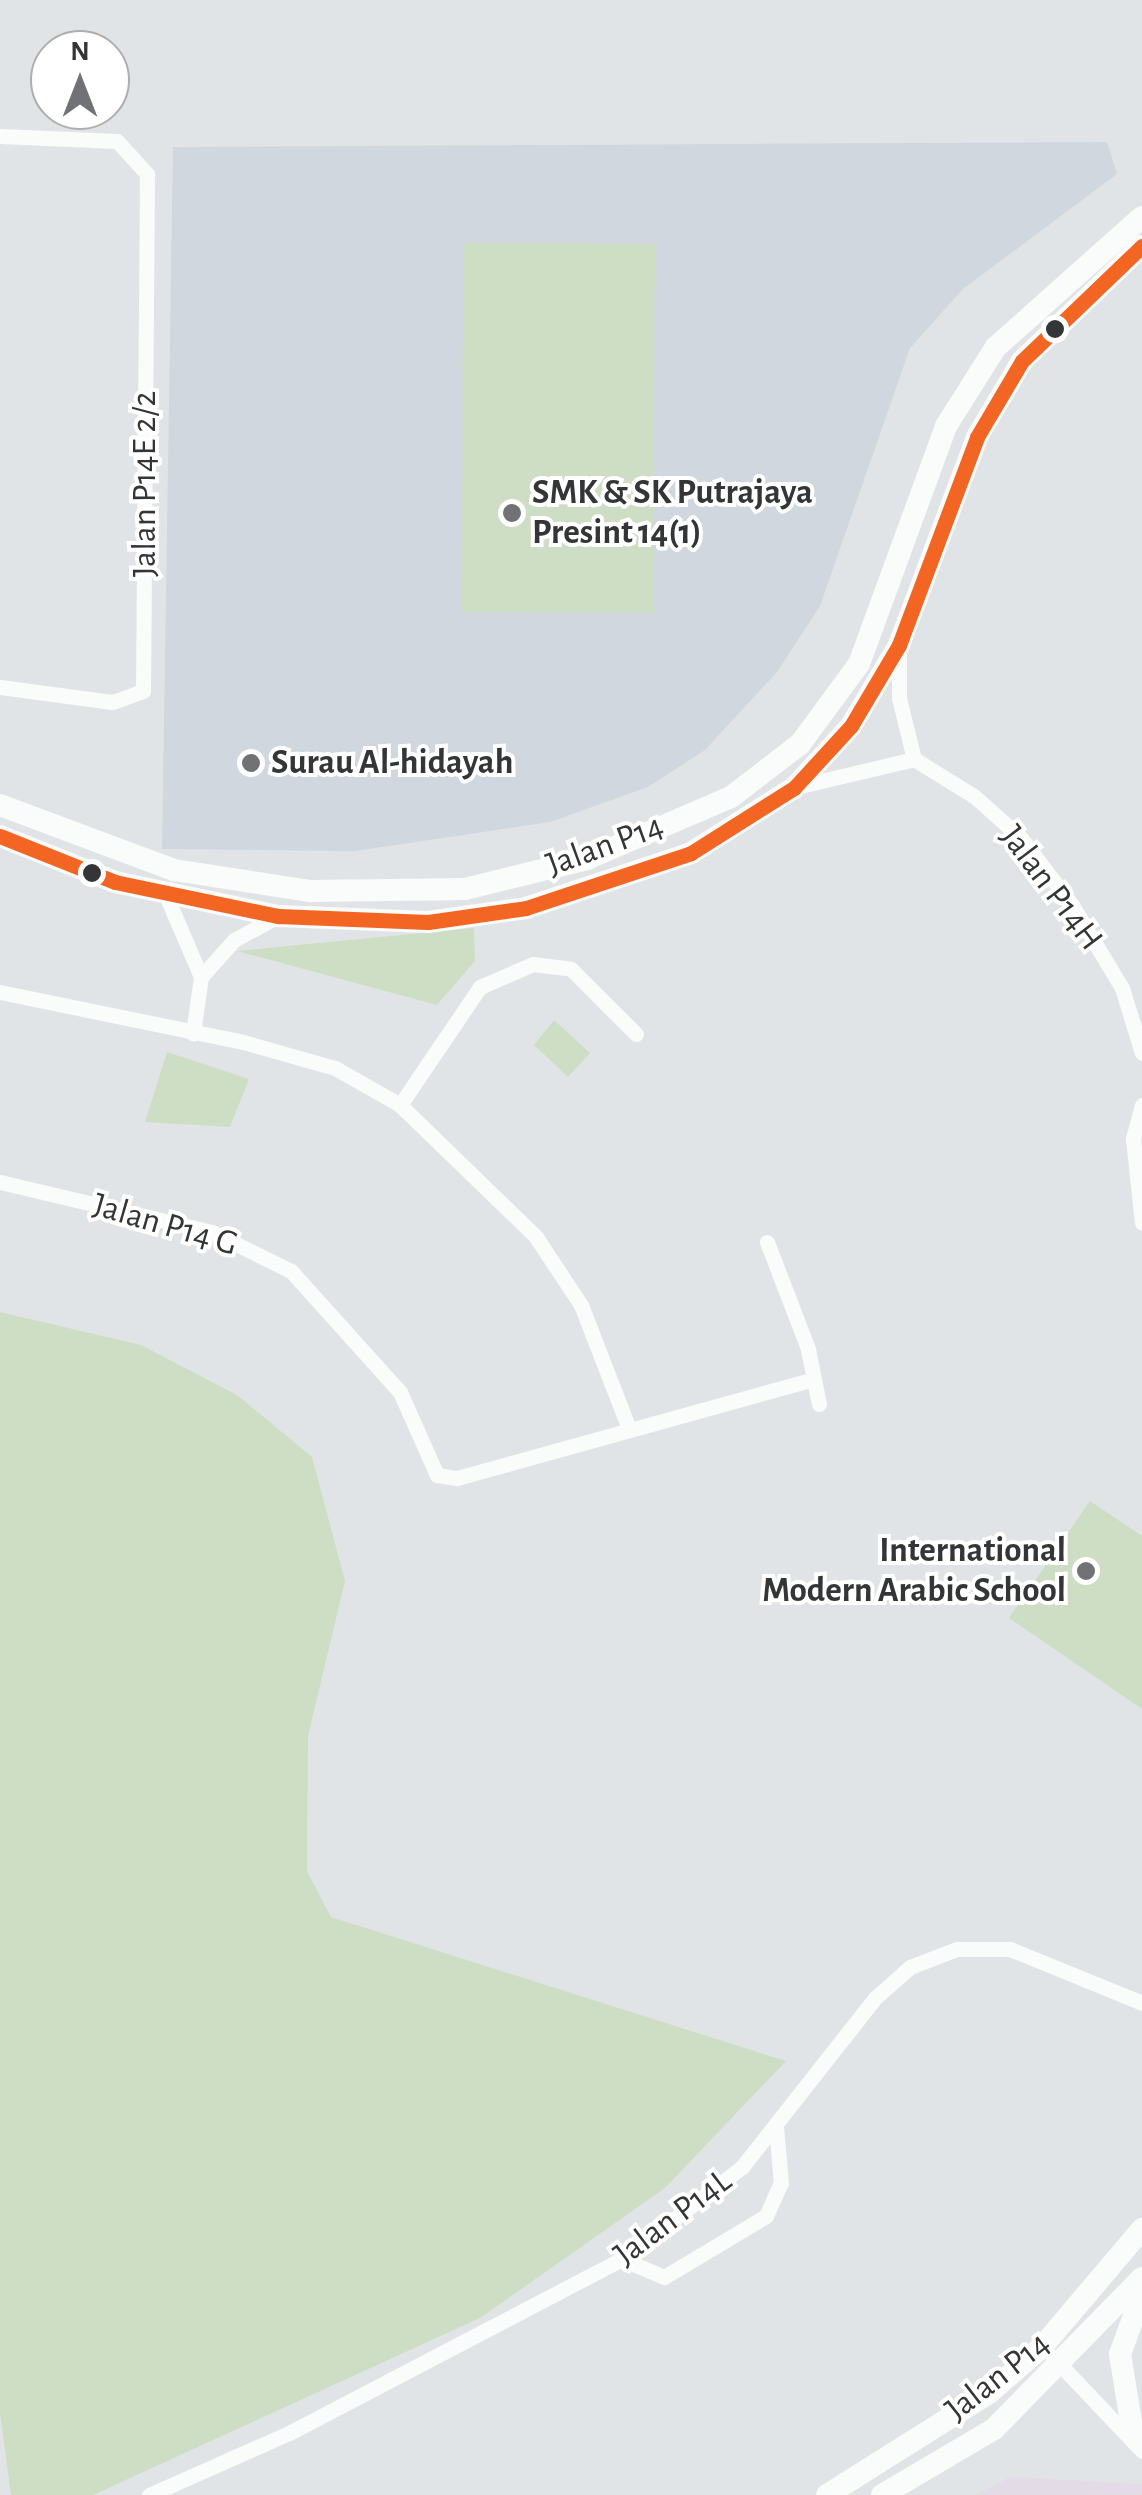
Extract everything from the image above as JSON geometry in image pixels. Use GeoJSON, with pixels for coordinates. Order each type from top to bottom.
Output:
{"type":"FeatureCollection","features":[{"type":"Feature","properties":{"kind":"main road","name":"Jalan P14"},"geometry":{"type":"LineString","coordinates":[[0,805],[174,870],[310,891],[465,889],[587,859],[731,797],[800,744],[859,664],[946,426],[996,347],[1142,217]]}},
{"type":"Feature","properties":{"kind":"main road","name":"Jalan P14"},"geometry":{"type":"LineString","coordinates":[[0,836],[165,893],[278,916],[428,922],[526,908],[691,853],[794,788],[851,726],[899,644],[977,437],[1022,361],[1142,246]]}},
{"type":"Feature","properties":{"kind":"main road","name":"Jalan P14"},"geometry":{"type":"LineString","coordinates":[[826,2495],[989,2393],[1042,2347],[1142,2229]]}},
{"type":"Feature","properties":{"kind":"main road","name":"Jalan P14"},"geometry":{"type":"LineString","coordinates":[[882,2495],[994,2429],[1062,2366],[1142,2278]]}},
{"type":"Feature","properties":{"kind":"main road"},"geometry":{"type":"LineString","coordinates":[[1138,2443],[1120,2354],[1142,2294]]}},
{"type":"Feature","properties":{"kind":"street","name":"Jalan P14E 2/2"},"geometry":{"type":"LineString","coordinates":[[0,136],[117,142],[147,174],[143,692],[112,702],[0,687]]}},
{"type":"Feature","properties":{"kind":"street"},"geometry":{"type":"LineString","coordinates":[[794,788],[914,759],[898,698],[899,644]]}},
{"type":"Feature","properties":{"kind":"street","name":"Jalan P14H"},"geometry":{"type":"LineString","coordinates":[[914,759],[1021,838],[1122,988],[1142,1053]]}},
{"type":"Feature","properties":{"kind":"street"},"geometry":{"type":"LineString","coordinates":[[165,893],[200,977],[193,1033]]}},
{"type":"Feature","properties":{"kind":"street"},"geometry":{"type":"LineString","coordinates":[[200,977],[234,940],[278,916]]}},
{"type":"Feature","properties":{"kind":"street"},"geometry":{"type":"LineString","coordinates":[[400,1105],[480,987],[532,964],[571,969],[636,1034]]}},
{"type":"Feature","properties":{"kind":"street"},"geometry":{"type":"LineString","coordinates":[[0,992],[335,1068],[400,1105],[536,1237],[581,1306],[630,1428]]}},
{"type":"Feature","properties":{"kind":"street"},"geometry":{"type":"LineString","coordinates":[[1142,1106],[1133,1139],[1142,1223]]}},
{"type":"Feature","properties":{"kind":"street","name":"Jalan P14 G"},"geometry":{"type":"LineString","coordinates":[[0,1182],[212,1232],[292,1271],[400,1392],[438,1475],[457,1478],[814,1380]]}},
{"type":"Feature","properties":{"kind":"street"},"geometry":{"type":"LineString","coordinates":[[767,1242],[814,1380],[818,1404]]}},
{"type":"Feature","properties":{"kind":"street","name":"Jalan P14L"},"geometry":{"type":"LineString","coordinates":[[149,2495],[322,2416],[622,2260],[742,2167],[874,1998],[910,1968],[956,1949],[1010,1949],[1142,2003]]}},
{"type":"Feature","properties":{"kind":"street"},"geometry":{"type":"LineString","coordinates":[[622,2260],[664,2277],[766,2216],[782,2183],[776,2128]]}},
{"type":"Feature","properties":{"kind":"street"},"geometry":{"type":"LineString","coordinates":[[1042,2347],[1138,2443]]}},
{"type":"Feature","properties":{"kind":"shaded area","name":"SMK & SK Putrajaya Presint 14(1)"},"geometry":{"type":"Polygon","coordinates":[[[1107,142],[1117,174],[963,289],[910,348],[820,606],[777,672],[705,750],[648,787],[550,822],[355,851],[162,849],[173,147],[1107,142]]]}},
{"type":"Feature","properties":{"kind":"shaded area"},"geometry":{"type":"Polygon","coordinates":[[[1010,2477],[1142,2484],[1142,2495],[975,2495],[1010,2477]]]}},
{"type":"Feature","properties":{"kind":"green space"},"geometry":{"type":"Polygon","coordinates":[[[463,243],[655,244],[653,613],[462,612],[463,243]]]}},
{"type":"Feature","properties":{"kind":"green space"},"geometry":{"type":"Polygon","coordinates":[[[474,928],[475,961],[437,1005],[237,951],[474,928]]]}},
{"type":"Feature","properties":{"kind":"green space"},"geometry":{"type":"Polygon","coordinates":[[[554,1020],[590,1053],[568,1077],[534,1045],[554,1020]]]}},
{"type":"Feature","properties":{"kind":"green space"},"geometry":{"type":"Polygon","coordinates":[[[167,1052],[249,1079],[230,1127],[145,1122],[167,1052]]]}},
{"type":"Feature","properties":{"kind":"green space"},"geometry":{"type":"Polygon","coordinates":[[[0,1312],[141,1345],[237,1395],[312,1457],[345,1581],[308,1736],[307,1871],[331,1917],[786,2061],[665,2188],[480,2318],[93,2495],[11,2495],[0,2413],[0,1312]]]}},
{"type":"Feature","properties":{"kind":"green space","name":"International Modern Arabic School"},"geometry":{"type":"Polygon","coordinates":[[[1090,1501],[1142,1536],[1142,1709],[1009,1618],[1090,1501]]]}},
{"type":"Feature","properties":{"kind":"transit line"},"geometry":{"type":"LineString","coordinates":[[0,836],[115,882],[278,916],[428,922],[526,908],[691,853],[794,788],[851,726],[899,645],[977,437],[1022,361],[1142,246]]}},
{"type":"Feature","properties":{"kind":"place","name":"SMK & SK Putrajaya Presint 14(1)"},"geometry":{"type":"Point","coordinates":[512,513]}},
{"type":"Feature","properties":{"kind":"place","name":"Surau Al-hidayah"},"geometry":{"type":"Point","coordinates":[251,763]}},
{"type":"Feature","properties":{"kind":"place","name":"International Modern Arabic School"},"geometry":{"type":"Point","coordinates":[1086,1571]}}]}
